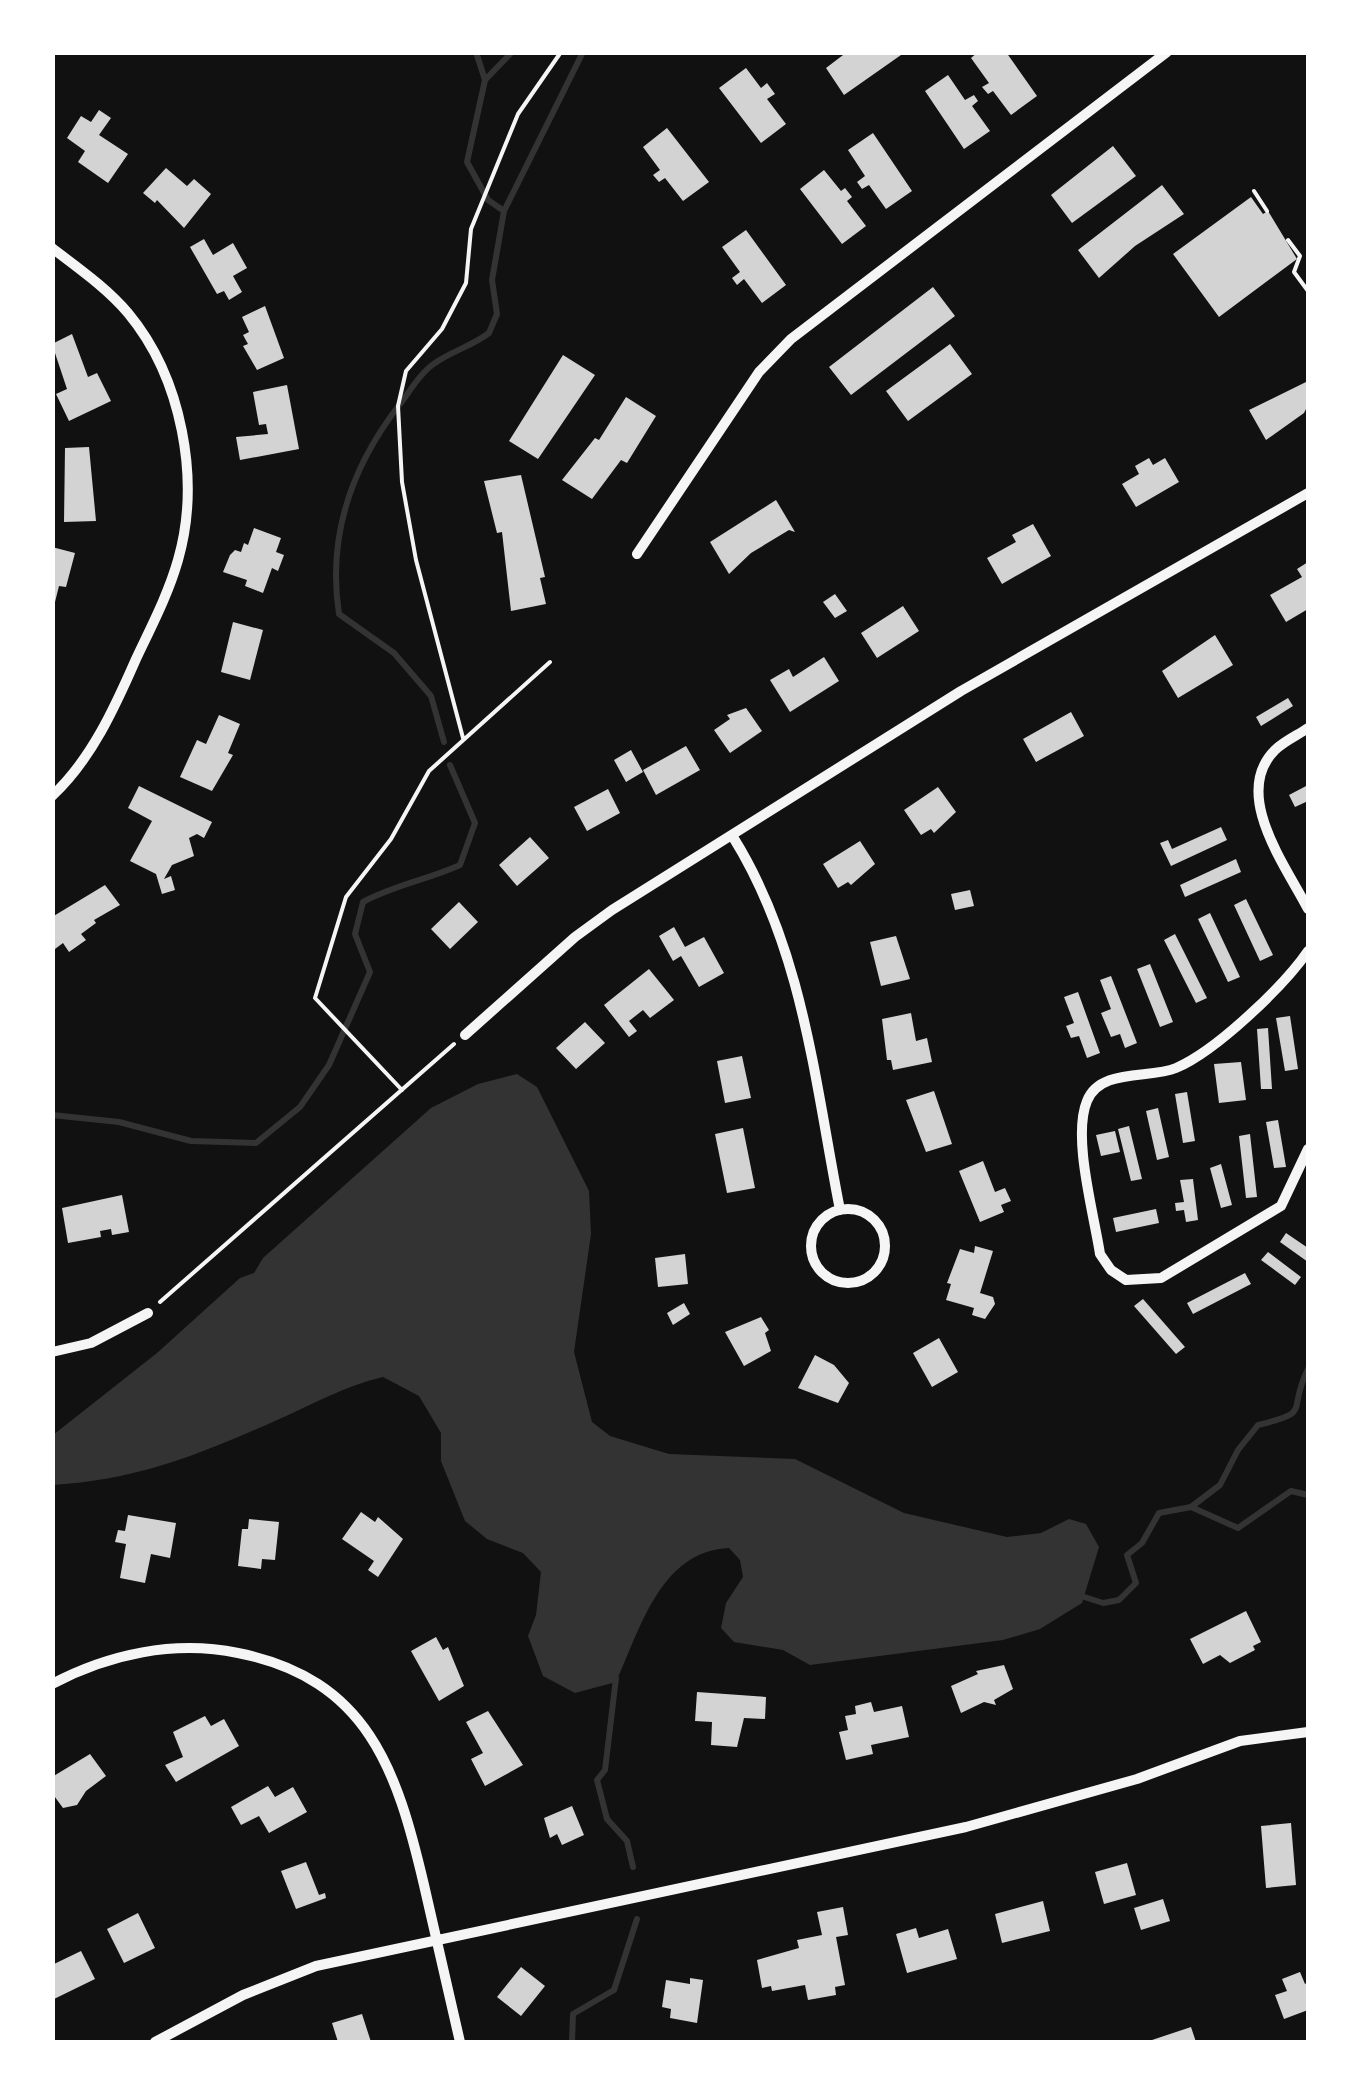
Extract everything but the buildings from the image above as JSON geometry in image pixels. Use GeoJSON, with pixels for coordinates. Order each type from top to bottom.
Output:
{"type":"FeatureCollection","features":[{"type":"Feature","properties":{"kind":"street"},"geometry":{"type":"LineString","coordinates":[[637,554],[759,372],[791,339],[1167,52]]}},
{"type":"Feature","properties":{"kind":"street"},"geometry":{"type":"LineString","coordinates":[[52,248],[99,285],[148,342],[174,408],[187,472],[184,530],[166,594],[114,709],[71,779],[52,796]]}},
{"type":"Feature","properties":{"kind":"street"},"geometry":{"type":"LineString","coordinates":[[465,1034],[575,936],[961,691],[1308,493]]}},
{"type":"Feature","properties":{"kind":"street"},"geometry":{"type":"LineString","coordinates":[[1308,728],[1276,748],[1265,763],[1258,788],[1260,810],[1308,908]]}},
{"type":"Feature","properties":{"kind":"street"},"geometry":{"type":"LineString","coordinates":[[733,837],[755,872],[783,935],[840,1210]]}},
{"type":"Feature","properties":{"kind":"street"},"geometry":{"type":"LineString","coordinates":[[1308,951],[1282,986],[1196,1057],[1176,1068],[1103,1082],[1093,1090],[1081,1127],[1100,1254],[1111,1270],[1126,1280],[1161,1278],[1281,1206],[1308,1149]]}},
{"type":"Feature","properties":{"kind":"street"},"geometry":{"type":"LineString","coordinates":[[840,1210],[863,1212],[873,1218],[885,1239],[882,1261],[876,1271],[856,1283],[833,1280],[816,1265],[812,1254],[814,1231],[829,1214],[840,1210]]}},
{"type":"Feature","properties":{"kind":"street"},"geometry":{"type":"LineString","coordinates":[[52,1352],[91,1343],[148,1313]]}},
{"type":"Feature","properties":{"kind":"street"},"geometry":{"type":"LineString","coordinates":[[52,1684],[105,1661],[186,1647],[255,1656],[314,1681],[345,1703],[385,1757],[414,1840],[460,2042]]}},
{"type":"Feature","properties":{"kind":"street"},"geometry":{"type":"LineString","coordinates":[[155,2042],[291,1975],[436,1939],[966,1827],[1137,1778],[1240,1741],[1308,1732]]}},
{"type":"Feature","properties":{"kind":"path"},"geometry":{"type":"LineString","coordinates":[[463,738],[416,560],[402,482],[398,406],[406,370],[442,328],[466,283],[470,229],[518,114],[561,52]]}},
{"type":"Feature","properties":{"kind":"path"},"geometry":{"type":"LineString","coordinates":[[1254,191],[1267,211]]}},
{"type":"Feature","properties":{"kind":"path"},"geometry":{"type":"LineString","coordinates":[[1288,240],[1300,256],[1294,272],[1308,291]]}},
{"type":"Feature","properties":{"kind":"path"},"geometry":{"type":"LineString","coordinates":[[402,1090],[315,998],[346,897],[391,838],[429,771],[550,662]]}},
{"type":"Feature","properties":{"kind":"path"},"geometry":{"type":"LineString","coordinates":[[148,1313],[465,1034]]}},
{"type":"Feature","properties":{"kind":"shaded area"},"geometry":{"type":"Polygon","coordinates":[[[517,1074],[537,1087],[589,1191],[591,1234],[574,1352],[592,1422],[610,1436],[669,1454],[795,1459],[904,1513],[1007,1537],[1041,1533],[1069,1519],[1086,1524],[1099,1547],[1082,1603],[1040,1629],[1003,1640],[810,1665],[783,1650],[734,1642],[721,1628],[726,1603],[743,1577],[740,1560],[729,1548],[705,1552],[669,1578],[644,1618],[616,1682],[575,1693],[543,1676],[528,1636],[536,1615],[541,1572],[523,1553],[487,1539],[465,1521],[441,1461],[441,1433],[419,1396],[383,1377],[167,1464],[112,1478],[53,1485],[53,1435],[157,1353],[240,1278],[254,1273],[263,1258],[431,1108],[478,1084],[517,1074]]]}},
{"type":"Feature","properties":{"kind":"waterway"},"geometry":{"type":"LineString","coordinates":[[476,52],[485,80]]}},
{"type":"Feature","properties":{"kind":"waterway"},"geometry":{"type":"LineString","coordinates":[[504,211],[488,200],[467,162],[485,80],[512,52]]}},
{"type":"Feature","properties":{"kind":"waterway"},"geometry":{"type":"LineString","coordinates":[[444,742],[431,696],[394,653],[339,614],[336,585],[340,530],[368,452],[416,382],[435,363],[489,333],[497,314],[492,280],[504,211],[583,52]]}},
{"type":"Feature","properties":{"kind":"waterway"},"geometry":{"type":"LineString","coordinates":[[52,1115],[119,1122],[191,1141],[256,1143],[300,1107],[329,1065],[370,972],[355,934],[363,902],[460,865],[475,823],[450,765]]}},
{"type":"Feature","properties":{"kind":"waterway"},"geometry":{"type":"LineString","coordinates":[[1191,1507],[1220,1485],[1238,1450],[1258,1425],[1293,1413],[1308,1369]]}},
{"type":"Feature","properties":{"kind":"waterway"},"geometry":{"type":"LineString","coordinates":[[1078,1595],[1103,1603],[1119,1600],[1136,1583],[1127,1555],[1142,1543],[1159,1513],[1191,1507],[1238,1528],[1291,1491],[1308,1495]]}},
{"type":"Feature","properties":{"kind":"waterway"},"geometry":{"type":"LineString","coordinates":[[616,1678],[605,1770],[597,1780],[607,1819],[627,1841],[633,1867]]}},
{"type":"Feature","properties":{"kind":"waterway"},"geometry":{"type":"LineString","coordinates":[[572,2042],[573,2014],[614,1990],[637,1919]]}}]}
